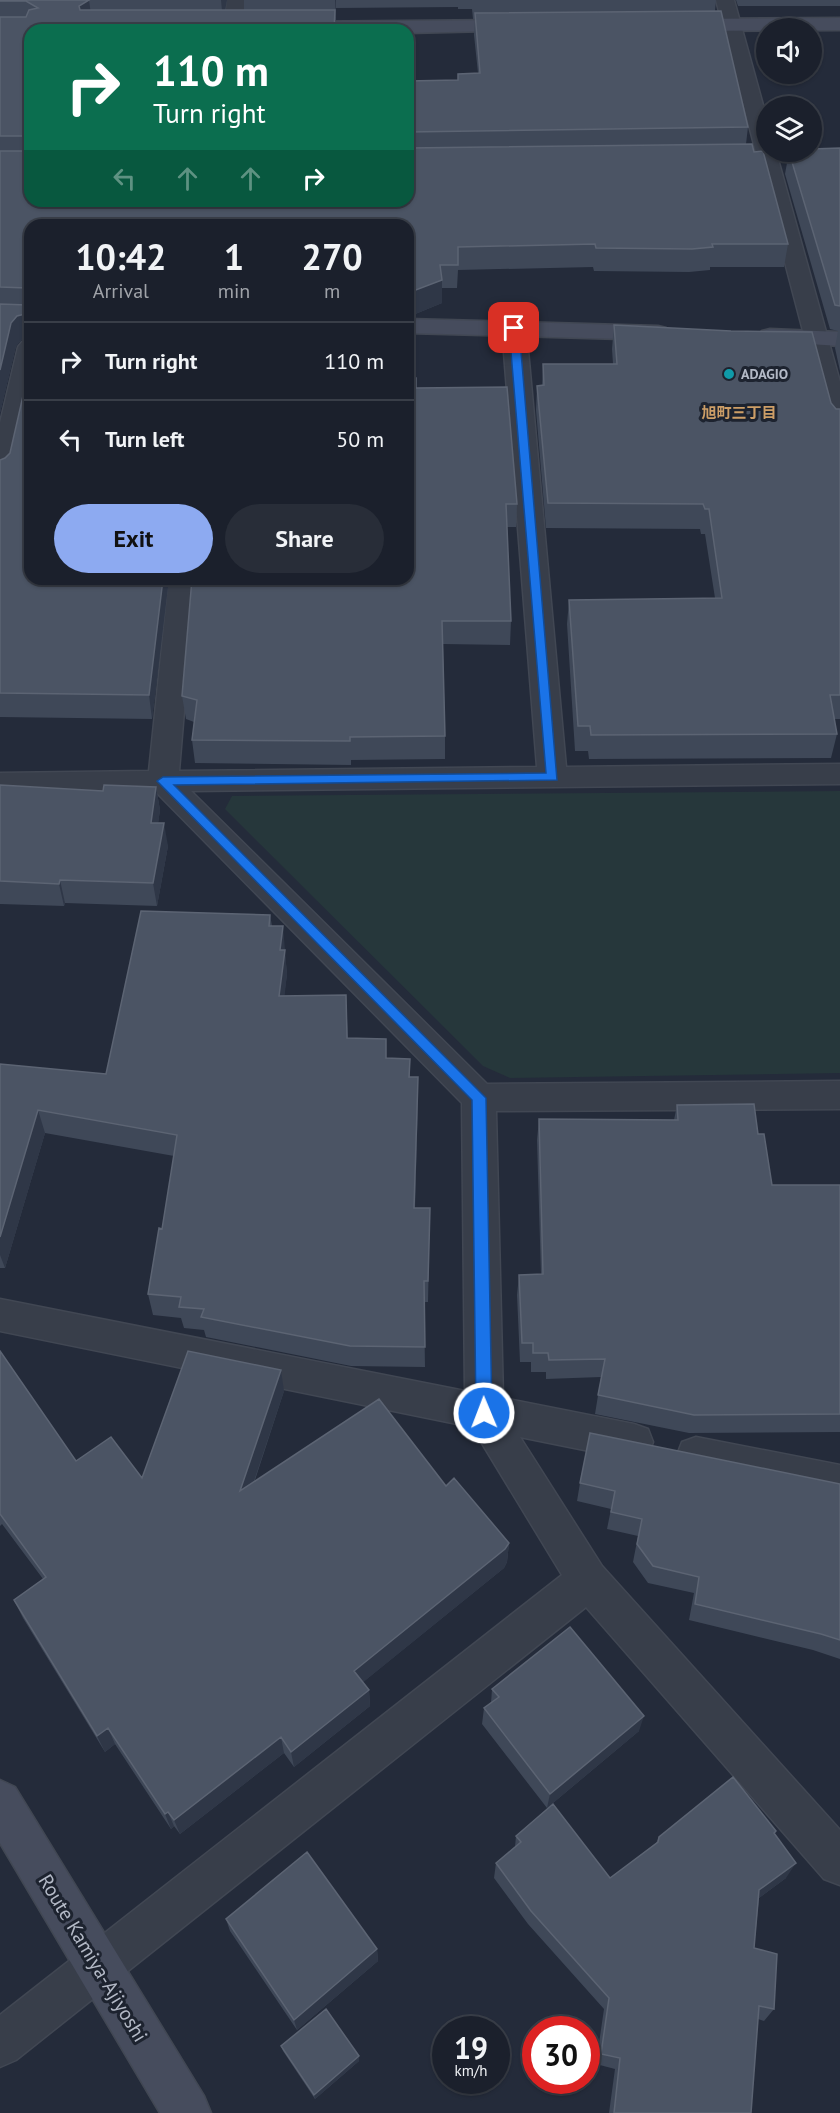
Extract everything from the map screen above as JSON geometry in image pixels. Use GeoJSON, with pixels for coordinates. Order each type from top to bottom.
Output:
{"type":"FeatureCollection","features":[{"type":"Feature","properties":{"kind":"main road"},"geometry":{"type":"LineString","coordinates":[[661,25],[840,24]]}},
{"type":"Feature","properties":{"kind":"main road"},"geometry":{"type":"LineString","coordinates":[[414,27],[542,26]]}},
{"type":"Feature","properties":{"kind":"main road"},"geometry":{"type":"LineString","coordinates":[[414,326],[677,333]]}},
{"type":"Feature","properties":{"kind":"main road"},"geometry":{"type":"LineString","coordinates":[[747,336],[829,339]]}},
{"type":"Feature","properties":{"kind":"main road","name":"Route Kamiya-Ajiyoshi"},"geometry":{"type":"LineString","coordinates":[[0,1802],[187,2113]]}},
{"type":"Feature","properties":{"kind":"street"},"geometry":{"type":"LineString","coordinates":[[234,24],[236,0]]}},
{"type":"Feature","properties":{"kind":"street"},"geometry":{"type":"LineString","coordinates":[[725,0],[756,96]]}},
{"type":"Feature","properties":{"kind":"street"},"geometry":{"type":"LineString","coordinates":[[743,158],[756,158]]}},
{"type":"Feature","properties":{"kind":"street"},"geometry":{"type":"LineString","coordinates":[[778,162],[829,339],[840,426]]}},
{"type":"Feature","properties":{"kind":"street"},"geometry":{"type":"LineString","coordinates":[[514,328],[552,777]]}},
{"type":"Feature","properties":{"kind":"street"},"geometry":{"type":"LineString","coordinates":[[0,475],[24,373]]}},
{"type":"Feature","properties":{"kind":"street"},"geometry":{"type":"LineString","coordinates":[[163,781],[181,585]]}},
{"type":"Feature","properties":{"kind":"street"},"geometry":{"type":"LineString","coordinates":[[0,783],[840,774]]}},
{"type":"Feature","properties":{"kind":"street"},"geometry":{"type":"LineString","coordinates":[[163,781],[479,1098],[484,1413],[588,1581],[840,1863]]}},
{"type":"Feature","properties":{"kind":"street"},"geometry":{"type":"LineString","coordinates":[[479,1098],[840,1095]]}},
{"type":"Feature","properties":{"kind":"street"},"geometry":{"type":"LineString","coordinates":[[0,1315],[840,1483]]}},
{"type":"Feature","properties":{"kind":"street"},"geometry":{"type":"LineString","coordinates":[[0,2044],[96,1965],[588,1581]]}},
{"type":"Feature","properties":{"kind":"shaded area"},"geometry":{"type":"Polygon","coordinates":[[[840,791],[840,1073],[510,1078],[483,1066],[225,809],[232,796],[840,791]]]}},
{"type":"Feature","properties":{"kind":"building"},"geometry":{"type":"Polygon","coordinates":[[[0,0],[89,0],[79,6],[80,10],[335,10],[334,24],[24,24],[24,136],[0,136],[0,17],[26,17],[29,10],[38,8],[26,1],[0,0]]]}},
{"type":"Feature","properties":{"kind":"building"},"geometry":{"type":"Polygon","coordinates":[[[721,11],[748,127],[414,132],[414,81],[458,80],[458,74],[480,73],[475,13],[721,11]]]}},
{"type":"Feature","properties":{"kind":"building"},"geometry":{"type":"Polygon","coordinates":[[[752,144],[754,152],[756,152],[756,162],[766,162],[788,244],[712,244],[713,247],[692,249],[596,248],[595,244],[458,247],[458,265],[440,265],[442,280],[414,291],[414,219],[24,219],[24,288],[0,287],[0,151],[24,151],[24,207],[414,207],[414,148],[752,144]]]}},
{"type":"Feature","properties":{"kind":"building"},"geometry":{"type":"Polygon","coordinates":[[[840,148],[840,306],[835,305],[792,162],[822,162],[822,149],[840,148]]]}},
{"type":"Feature","properties":{"kind":"building"},"geometry":{"type":"Polygon","coordinates":[[[0,304],[24,305],[24,314],[17,316],[11,323],[0,370],[0,304]]]}},
{"type":"Feature","properties":{"kind":"building"},"geometry":{"type":"Polygon","coordinates":[[[614,325],[731,331],[812,332],[831,403],[836,409],[840,409],[840,695],[830,695],[837,734],[591,735],[590,726],[578,726],[569,600],[722,598],[709,509],[705,509],[703,504],[548,503],[537,386],[544,385],[543,364],[617,364],[614,325]]]}},
{"type":"Feature","properties":{"kind":"building"},"geometry":{"type":"Polygon","coordinates":[[[414,378],[416,378],[416,388],[507,387],[517,504],[506,504],[511,621],[442,621],[445,736],[350,737],[350,741],[192,740],[197,700],[182,696],[191,585],[414,585],[414,378]]]}},
{"type":"Feature","properties":{"kind":"building"},"geometry":{"type":"Polygon","coordinates":[[[24,392],[24,585],[162,585],[149,695],[0,693],[0,460],[10,453],[24,392]]]}},
{"type":"Feature","properties":{"kind":"building"},"geometry":{"type":"Polygon","coordinates":[[[0,785],[103,791],[104,785],[156,787],[151,823],[164,823],[153,883],[60,880],[59,884],[0,881],[0,785]]]}},
{"type":"Feature","properties":{"kind":"building"},"geometry":{"type":"Polygon","coordinates":[[[141,911],[270,915],[269,926],[283,926],[280,950],[285,950],[279,996],[346,995],[347,1038],[386,1039],[386,1058],[410,1059],[409,1077],[418,1077],[414,1208],[430,1208],[428,1281],[424,1281],[425,1347],[350,1346],[201,1317],[204,1309],[179,1307],[181,1297],[148,1294],[159,1228],[162,1229],[177,1135],[38,1110],[0,1237],[0,1064],[106,1074],[141,911]]]}},
{"type":"Feature","properties":{"kind":"building"},"geometry":{"type":"Polygon","coordinates":[[[754,1104],[758,1134],[764,1134],[772,1185],[840,1185],[840,1414],[694,1415],[598,1395],[605,1359],[549,1360],[548,1353],[533,1353],[533,1343],[522,1343],[519,1275],[543,1274],[539,1119],[678,1120],[677,1105],[754,1104]]]}},
{"type":"Feature","properties":{"kind":"building"},"geometry":{"type":"Polygon","coordinates":[[[0,1351],[76,1461],[111,1437],[142,1478],[188,1351],[281,1370],[240,1491],[379,1399],[446,1486],[454,1478],[509,1543],[505,1549],[354,1671],[369,1690],[291,1752],[281,1737],[174,1820],[168,1812],[165,1814],[108,1728],[97,1736],[14,1600],[46,1577],[0,1514],[0,1351]]]}},
{"type":"Feature","properties":{"kind":"building"},"geometry":{"type":"Polygon","coordinates":[[[590,1433],[840,1484],[840,1640],[695,1604],[699,1577],[653,1566],[637,1544],[642,1519],[611,1512],[615,1491],[580,1483],[590,1433]]]}},
{"type":"Feature","properties":{"kind":"building"},"geometry":{"type":"Polygon","coordinates":[[[570,1627],[644,1716],[550,1794],[484,1708],[499,1697],[492,1689],[570,1627]]]}},
{"type":"Feature","properties":{"kind":"building"},"geometry":{"type":"Polygon","coordinates":[[[733,1777],[776,1831],[774,1833],[796,1863],[759,1890],[754,1948],[777,1954],[774,2009],[759,2006],[751,2113],[614,2113],[620,2058],[601,2054],[609,1998],[531,1911],[496,1863],[521,1842],[516,1836],[553,1804],[610,1878],[658,1842],[659,1837],[733,1777]]]}},
{"type":"Feature","properties":{"kind":"building"},"geometry":{"type":"Polygon","coordinates":[[[307,1852],[377,1949],[294,2020],[226,1919],[307,1852]]]}},
{"type":"Feature","properties":{"kind":"building"},"geometry":{"type":"Polygon","coordinates":[[[326,2009],[359,2056],[314,2095],[281,2046],[326,2009]]]}},
{"type":"Feature","properties":{"kind":"place","name":"ADAGIO"},"geometry":{"type":"Point","coordinates":[729,374]}},
{"type":"Feature","properties":{"kind":"district","name":"旭町三丁目"},"geometry":{"type":"Point","coordinates":[739,412]}},
{"type":"Feature","properties":{"kind":"route"},"geometry":{"type":"LineString","coordinates":[[484,1413],[479,1098],[163,781],[552,777],[514,328]]}}]}
